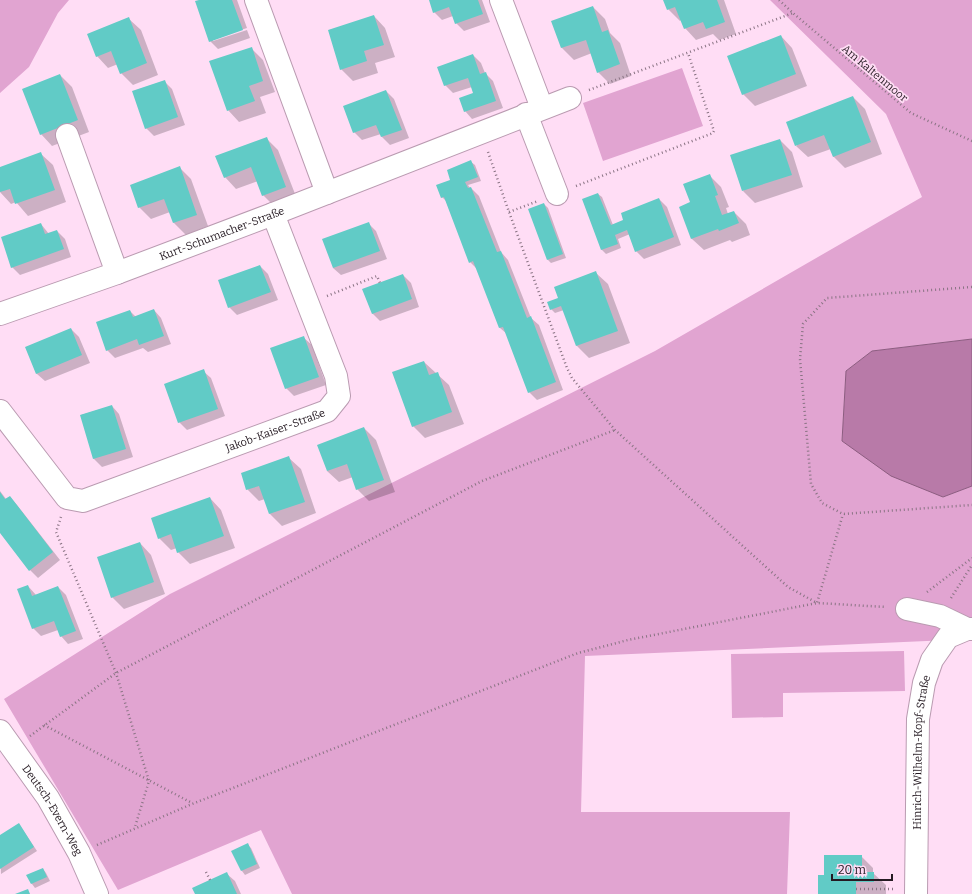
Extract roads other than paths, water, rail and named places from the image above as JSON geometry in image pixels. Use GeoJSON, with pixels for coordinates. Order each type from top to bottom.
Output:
{"type":"FeatureCollection","features":[{"type":"Feature","properties":{"kind":"street"},"geometry":{"type":"LineString","coordinates":[[256,0],[327,193]]}},
{"type":"Feature","properties":{"kind":"street"},"geometry":{"type":"LineString","coordinates":[[501,0],[557,194]]}},
{"type":"Feature","properties":{"kind":"street","name":"Kurt-Schumacher-Straße"},"geometry":{"type":"LineString","coordinates":[[0,314],[117,273],[273,214],[570,98]]}},
{"type":"Feature","properties":{"kind":"street"},"geometry":{"type":"LineString","coordinates":[[67,135],[117,273]]}},
{"type":"Feature","properties":{"kind":"street","name":"Jakob-Kaiser-Straße"},"geometry":{"type":"LineString","coordinates":[[0,411],[67,498],[83,501],[327,411],[339,396],[336,376],[273,214]]}},
{"type":"Feature","properties":{"kind":"street","name":"Hinrich-Wilhelm-Kopf-Straße"},"geometry":{"type":"LineString","coordinates":[[907,609],[940,616],[969,629]]}},
{"type":"Feature","properties":{"kind":"street","name":"Hinrich-Wilhelm-Kopf-Straße"},"geometry":{"type":"LineString","coordinates":[[916,891],[918,719],[924,683],[932,660],[948,637],[969,629]]}},
{"type":"Feature","properties":{"kind":"street","name":"Deutsch-Evern-Weg"},"geometry":{"type":"LineString","coordinates":[[0,731],[48,798],[79,853],[97,894]]}}]}
